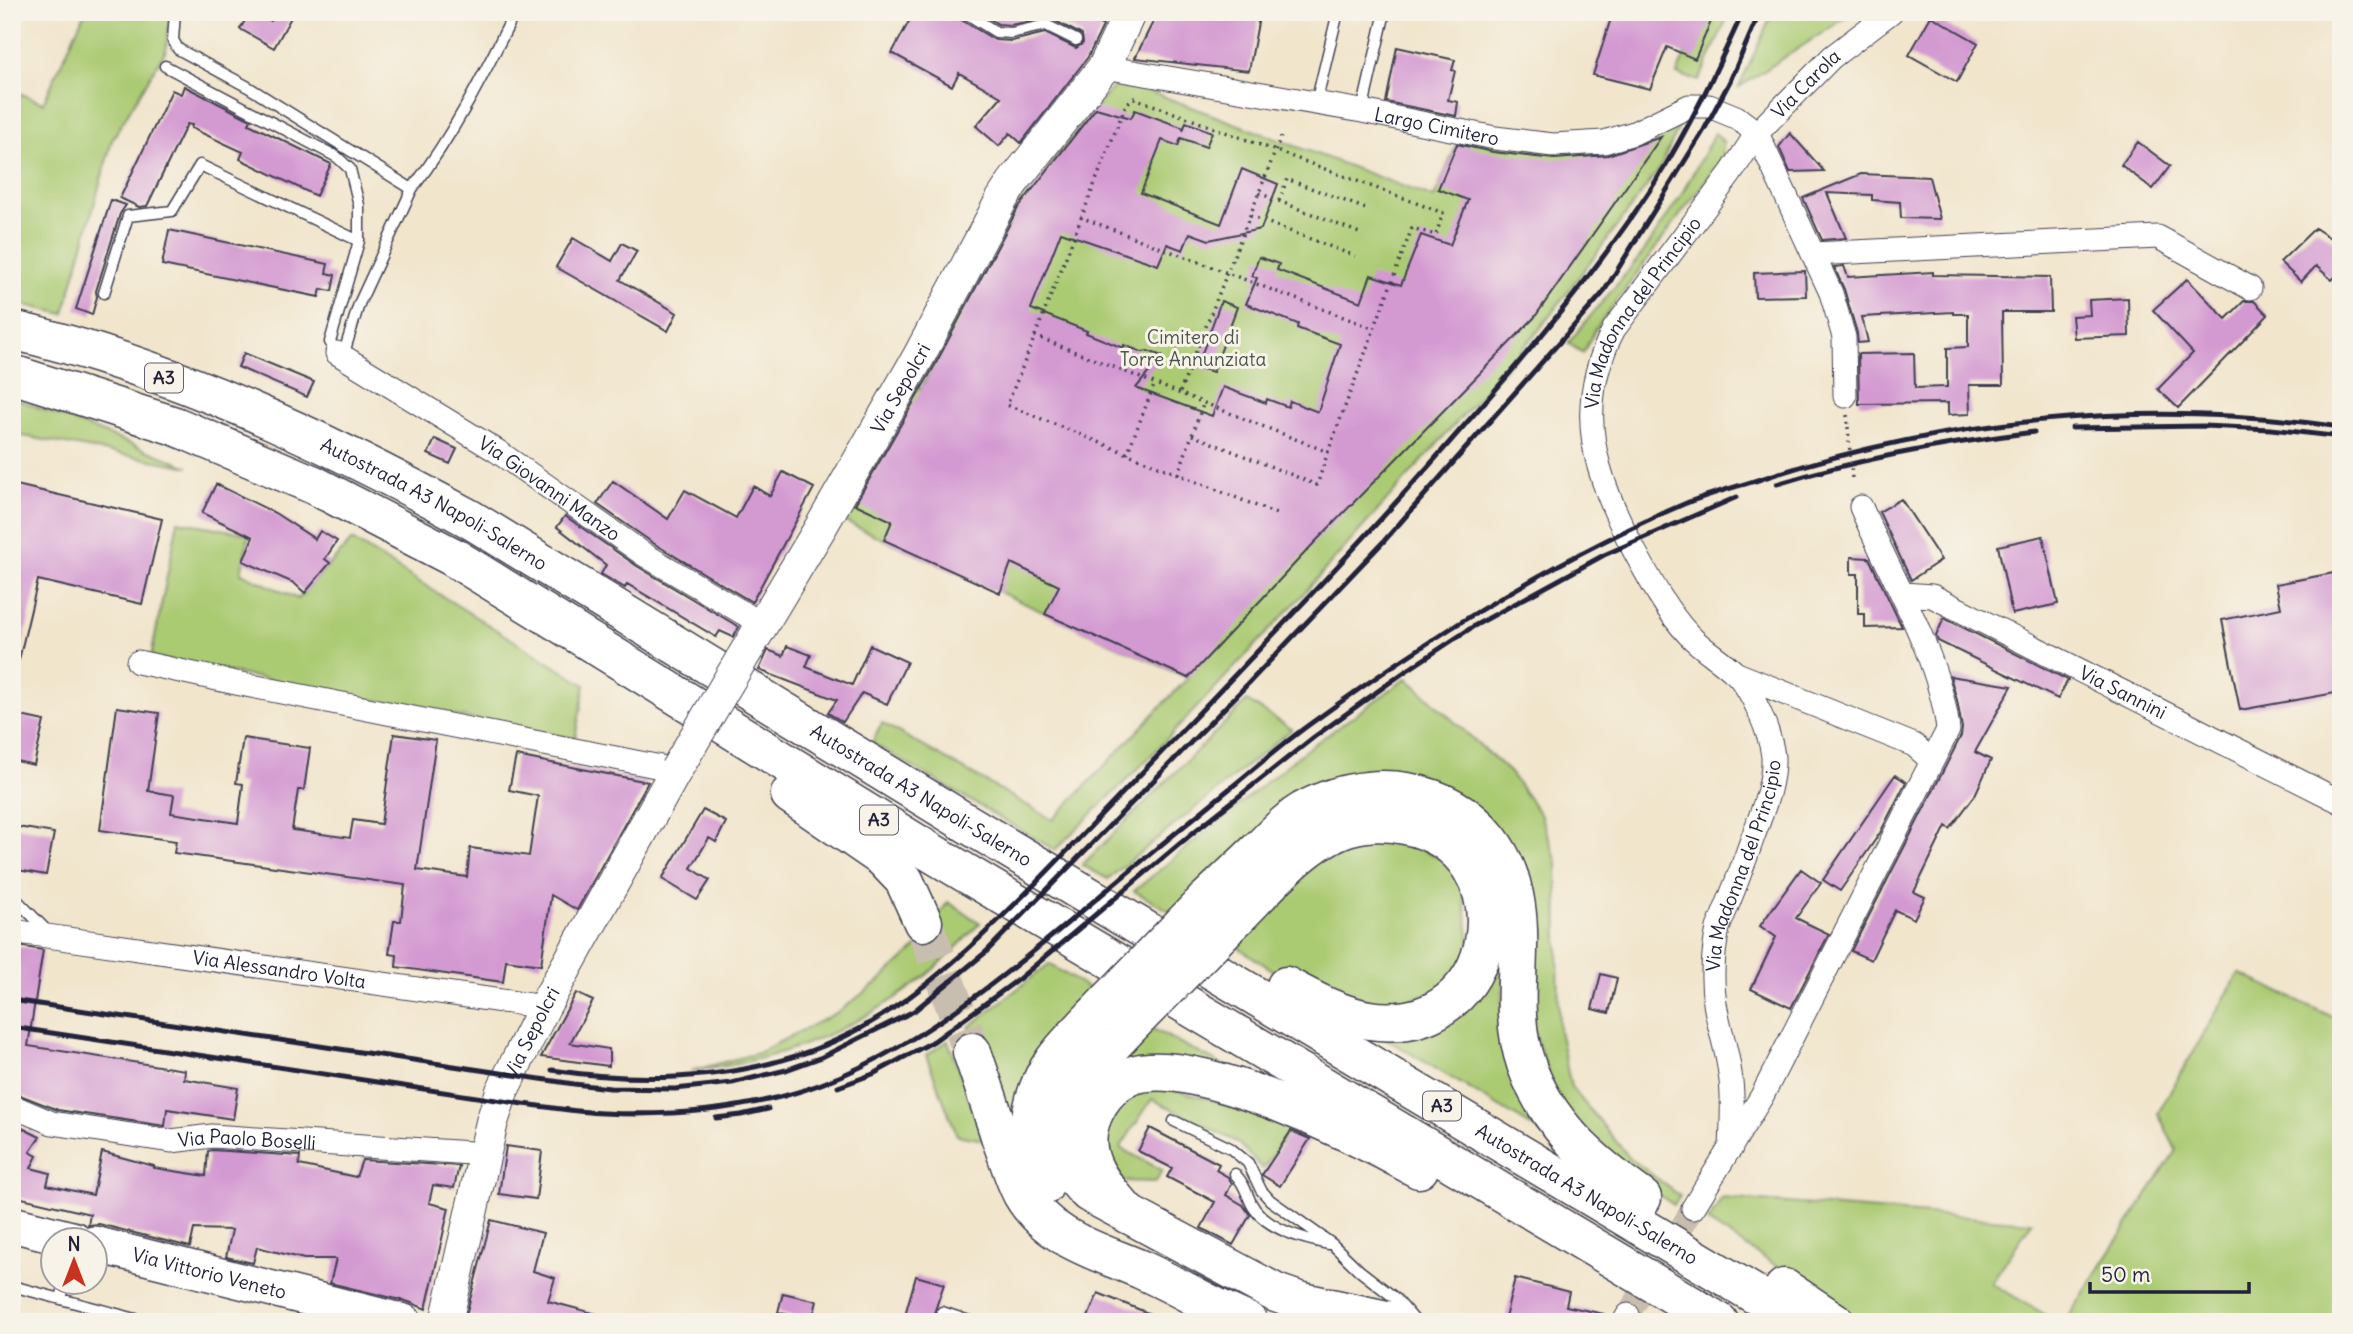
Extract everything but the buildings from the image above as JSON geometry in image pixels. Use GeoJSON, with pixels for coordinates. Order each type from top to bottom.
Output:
{"type":"FeatureCollection","features":[{"type":"Feature","properties":{"kind":"highway","name":"Autostrada A3 Napoli-Salerno"},"geometry":{"type":"LineString","coordinates":[[12,330],[110,358],[275,420],[398,479],[534,557],[1081,892],[1801,1322]]}},
{"type":"Feature","properties":{"kind":"highway","name":"Autostrada A3 Napoli-Salerno"},"geometry":{"type":"LineString","coordinates":[[12,373],[175,426],[276,468],[407,532],[927,849],[1709,1315]]}},
{"type":"Feature","properties":{"kind":"highway"},"geometry":{"type":"LineString","coordinates":[[510,593],[591,663],[657,710],[761,774],[883,858],[904,880],[923,922]]}},
{"type":"Feature","properties":{"kind":"highway"},"geometry":{"type":"LineString","coordinates":[[1248,1322],[1222,1314],[1143,1271],[1071,1221],[1054,1202],[1031,1155],[1029,1133],[1033,1110],[1041,1085],[1053,1062],[1109,1023],[1221,909],[1294,818],[1320,803],[1351,793],[1384,789],[1413,792],[1440,801],[1466,817],[1491,842],[1507,870],[1514,895],[1517,929],[1515,1004],[1518,1034],[1526,1064],[1544,1104],[1570,1138],[1600,1168],[1650,1204],[1835,1322]]}},
{"type":"Feature","properties":{"kind":"highway"},"geometry":{"type":"LineString","coordinates":[[1081,892],[1141,912],[1186,931],[1320,1004],[1370,1020],[1393,1021],[1419,1017],[1443,1007],[1472,976],[1479,962],[1485,936],[1481,891],[1465,859],[1443,839],[1418,827],[1375,821],[1347,827],[1325,837],[1221,909]]}},
{"type":"Feature","properties":{"kind":"highway"},"geometry":{"type":"LineString","coordinates":[[1109,1023],[1069,1098],[1062,1118],[1059,1135],[1066,1166],[1075,1181],[1089,1194],[1276,1293],[1299,1301],[1396,1322]]}},
{"type":"Feature","properties":{"kind":"highway"},"geometry":{"type":"LineString","coordinates":[[972,1052],[1012,1169],[1035,1212],[1068,1238],[1092,1251],[1143,1271]]}},
{"type":"Feature","properties":{"kind":"highway"},"geometry":{"type":"LineString","coordinates":[[1128,1214],[1102,1184],[1088,1156],[1091,1121],[1098,1103],[1119,1082],[1133,1074],[1170,1071],[1193,1074],[1297,1111],[1384,1150],[1572,1253],[1709,1315]]}},
{"type":"Feature","properties":{"kind":"main road"},"geometry":{"type":"LineString","coordinates":[[12,1224],[38,1231]]}},
{"type":"Feature","properties":{"kind":"main road","name":"Via Vittorio Veneto"},"geometry":{"type":"LineString","coordinates":[[108,1248],[404,1322]]}},
{"type":"Feature","properties":{"kind":"street","name":"Via Sepolcri"},"geometry":{"type":"LineString","coordinates":[[446,1322],[492,1122],[502,1091],[544,1007],[676,770],[919,356],[1002,199],[1104,60],[1130,12]]}},
{"type":"Feature","properties":{"kind":"street","name":"Via Carola"},"geometry":{"type":"LineString","coordinates":[[1757,133],[1832,57],[1891,12]]}},
{"type":"Feature","properties":{"kind":"street","name":"Largo Cimitero"},"geometry":{"type":"LineString","coordinates":[[1104,60],[1495,138],[1553,145],[1604,142],[1633,133],[1689,106],[1709,106],[1736,117],[1757,133]]}},
{"type":"Feature","properties":{"kind":"street"},"geometry":{"type":"LineString","coordinates":[[1757,133],[1831,293],[1844,337],[1845,396]]}},
{"type":"Feature","properties":{"kind":"street","name":"Via Madonna del Principio"},"geometry":{"type":"LineString","coordinates":[[1731,1148],[1733,1102],[1729,1065],[1715,1004],[1713,949],[1718,928],[1770,791],[1773,756],[1763,717],[1737,674],[1689,635],[1650,579],[1615,513],[1595,459],[1591,398],[1599,366],[1614,329],[1731,173],[1757,133]]}},
{"type":"Feature","properties":{"kind":"street"},"geometry":{"type":"LineString","coordinates":[[1813,254],[2158,237],[2250,288]]}},
{"type":"Feature","properties":{"kind":"street","name":"Via Giovanni Manzo"},"geometry":{"type":"LineString","coordinates":[[340,355],[496,451],[645,555],[762,624]]}},
{"type":"Feature","properties":{"kind":"street"},"geometry":{"type":"LineString","coordinates":[[1693,1208],[1769,1084],[1948,730],[1933,672],[1903,594],[1861,507]]}},
{"type":"Feature","properties":{"kind":"street","name":"Via Sannini"},"geometry":{"type":"LineString","coordinates":[[1903,594],[1932,596],[2341,802]]}},
{"type":"Feature","properties":{"kind":"street"},"geometry":{"type":"LineString","coordinates":[[138,662],[676,770]]}},
{"type":"Feature","properties":{"kind":"street"},"geometry":{"type":"LineString","coordinates":[[1737,674],[1914,745],[1931,760]]}},
{"type":"Feature","properties":{"kind":"street","name":"Via Alessandro Volta"},"geometry":{"type":"LineString","coordinates":[[12,931],[544,1007]]}},
{"type":"Feature","properties":{"kind":"street","name":"Via Paolo Boselli"},"geometry":{"type":"LineString","coordinates":[[12,1105],[52,1123],[171,1141],[212,1136],[486,1154]]}},
{"type":"Feature","properties":{"kind":"lane"},"geometry":{"type":"LineString","coordinates":[[175,12],[173,40],[178,49],[248,87],[412,189]]}},
{"type":"Feature","properties":{"kind":"lane"},"geometry":{"type":"LineString","coordinates":[[340,355],[359,304],[412,189],[435,159],[467,106],[514,12]]}},
{"type":"Feature","properties":{"kind":"lane"},"geometry":{"type":"LineString","coordinates":[[964,12],[996,32],[1011,33],[1046,25],[1076,40]]}},
{"type":"Feature","properties":{"kind":"lane"},"geometry":{"type":"LineString","coordinates":[[1316,103],[1338,12]]}},
{"type":"Feature","properties":{"kind":"lane"},"geometry":{"type":"LineString","coordinates":[[1362,111],[1385,12]]}},
{"type":"Feature","properties":{"kind":"lane"},"geometry":{"type":"LineString","coordinates":[[165,66],[337,158],[350,169],[359,205],[359,241],[330,342],[340,355]]}},
{"type":"Feature","properties":{"kind":"lane"},"geometry":{"type":"LineString","coordinates":[[104,293],[128,216],[172,211],[200,165],[359,241]]}},
{"type":"Feature","properties":{"kind":"lane"},"geometry":{"type":"LineString","coordinates":[[12,895],[53,937]]}},
{"type":"Feature","properties":{"kind":"lane"},"geometry":{"type":"LineString","coordinates":[[1174,1121],[1230,1148],[1248,1163],[1261,1189],[1270,1200],[1332,1244],[1360,1271],[1396,1299],[1416,1322]]}},
{"type":"Feature","properties":{"kind":"lane"},"geometry":{"type":"LineString","coordinates":[[1235,1174],[1241,1180],[1251,1203],[1264,1219],[1307,1240],[1332,1244]]}},
{"type":"Feature","properties":{"kind":"lane"},"geometry":{"type":"LineString","coordinates":[[12,1286],[147,1322]]}},
{"type":"Feature","properties":{"kind":"lane"},"geometry":{"type":"LineString","coordinates":[[939,1322],[942,1312],[972,1322]]}},
{"type":"Feature","properties":{"kind":"path"},"geometry":{"type":"LineString","coordinates":[[1192,435],[1317,485],[1412,228],[1436,235],[1443,214],[1276,149],[1134,98],[1126,104],[1007,405],[1279,515]]}},
{"type":"Feature","properties":{"kind":"path"},"geometry":{"type":"LineString","coordinates":[[1180,393],[1281,136]]}},
{"type":"Feature","properties":{"kind":"path"},"geometry":{"type":"LineString","coordinates":[[1279,201],[1287,179],[1369,210]]}},
{"type":"Feature","properties":{"kind":"path"},"geometry":{"type":"LineString","coordinates":[[1259,192],[1362,234]]}},
{"type":"Feature","properties":{"kind":"path"},"geometry":{"type":"LineString","coordinates":[[1250,216],[1354,256]]}},
{"type":"Feature","properties":{"kind":"path"},"geometry":{"type":"LineString","coordinates":[[1080,217],[1375,328]]}},
{"type":"Feature","properties":{"kind":"path"},"geometry":{"type":"LineString","coordinates":[[1035,336],[1328,453]]}},
{"type":"Feature","properties":{"kind":"path"},"geometry":{"type":"LineString","coordinates":[[1127,454],[1155,383]]}},
{"type":"Feature","properties":{"kind":"path"},"geometry":{"type":"LineString","coordinates":[[1178,474],[1204,402]]}},
{"type":"Feature","properties":{"kind":"path"},"geometry":{"type":"LineString","coordinates":[[1848,427],[1852,479]]}},
{"type":"Feature","properties":{"kind":"green space"},"geometry":{"type":"Polygon","coordinates":[[[85,12],[170,12],[166,50],[112,140],[64,314],[12,302],[12,90],[43,103],[85,12]]]}},
{"type":"Feature","properties":{"kind":"green space"},"geometry":{"type":"Polygon","coordinates":[[[1702,12],[1730,12],[1699,81],[1677,74],[1702,12]]]}},
{"type":"Feature","properties":{"kind":"green space"},"geometry":{"type":"Polygon","coordinates":[[[1773,12],[1850,12],[1850,15],[1739,87],[1773,12]]]}},
{"type":"Feature","properties":{"kind":"green space","name":"Cimitero di Torre Annunziata"},"geometry":{"type":"Polygon","coordinates":[[[1119,80],[1434,198],[1459,139],[1609,150],[1661,137],[1680,125],[1659,170],[1539,330],[1297,601],[1150,757],[1055,850],[872,743],[882,723],[1053,820],[1188,678],[839,519],[913,387],[921,389],[961,303],[1018,202],[1119,80]]]}},
{"type":"Feature","properties":{"kind":"green space"},"geometry":{"type":"Polygon","coordinates":[[[1715,133],[1723,142],[1723,157],[1595,330],[1583,353],[1568,343],[1643,253],[1680,197],[1715,133]]]}},
{"type":"Feature","properties":{"kind":"green space"},"geometry":{"type":"Polygon","coordinates":[[[12,397],[189,467],[12,434],[12,397]]]}},
{"type":"Feature","properties":{"kind":"green space"},"geometry":{"type":"Polygon","coordinates":[[[178,521],[249,534],[241,573],[298,599],[352,540],[585,685],[575,739],[151,657],[178,521]]]}},
{"type":"Feature","properties":{"kind":"green space"},"geometry":{"type":"Polygon","coordinates":[[[1407,678],[1510,773],[1540,814],[1557,862],[1559,1030],[1571,1087],[1629,1157],[1680,1196],[1674,1205],[1644,1185],[1558,1105],[1457,796],[1177,915],[1134,891],[1303,752],[1407,678]]]}},
{"type":"Feature","properties":{"kind":"green space"},"geometry":{"type":"Polygon","coordinates":[[[1247,701],[1292,729],[1108,879],[1082,865],[1247,701]]]}},
{"type":"Feature","properties":{"kind":"green space"},"geometry":{"type":"Polygon","coordinates":[[[1386,800],[1425,807],[1450,819],[1474,839],[1492,865],[1503,893],[1505,908],[1502,1008],[1507,1041],[1516,1069],[1529,1095],[1561,1144],[1380,1035],[1412,1032],[1450,1014],[1474,992],[1491,960],[1496,936],[1496,911],[1490,887],[1480,865],[1464,845],[1445,829],[1421,818],[1394,811],[1376,810],[1348,814],[1328,822],[1290,849],[1206,933],[1198,927],[1271,853],[1312,822],[1362,801],[1386,800]]]}},
{"type":"Feature","properties":{"kind":"green space"},"geometry":{"type":"Polygon","coordinates":[[[1392,833],[1460,869],[1471,950],[1439,991],[1383,1007],[1327,994],[1274,971],[1230,942],[1319,855],[1392,833]]]}},
{"type":"Feature","properties":{"kind":"green space"},"geometry":{"type":"Polygon","coordinates":[[[948,902],[980,923],[934,969],[892,1000],[838,1030],[782,1052],[722,1067],[691,1071],[758,1053],[838,1012],[878,982],[920,944],[913,930],[933,922],[948,902]]]}},
{"type":"Feature","properties":{"kind":"green space"},"geometry":{"type":"Polygon","coordinates":[[[1049,964],[1096,993],[1016,1125],[982,1048],[969,1027],[1049,964]]]}},
{"type":"Feature","properties":{"kind":"green space"},"geometry":{"type":"Polygon","coordinates":[[[2239,973],[2341,1021],[2341,1322],[2065,1322],[2176,1150],[2158,1113],[2239,973]]]}},
{"type":"Feature","properties":{"kind":"green space"},"geometry":{"type":"Polygon","coordinates":[[[1147,1026],[1273,1091],[1094,1082],[1147,1026]]]}},
{"type":"Feature","properties":{"kind":"green space"},"geometry":{"type":"Polygon","coordinates":[[[948,1041],[984,1140],[957,1135],[926,1055],[948,1041]]]}},
{"type":"Feature","properties":{"kind":"green space"},"geometry":{"type":"Polygon","coordinates":[[[1147,1083],[1295,1121],[1263,1169],[1237,1142],[1152,1099],[1120,1148],[1162,1170],[1156,1182],[1115,1181],[1099,1120],[1147,1083]]]}},
{"type":"Feature","properties":{"kind":"green space"},"geometry":{"type":"Polygon","coordinates":[[[1722,1198],[2032,1222],[1991,1283],[2058,1322],[1864,1322],[1708,1222],[1722,1198]]]}},
{"type":"Feature","properties":{"kind":"tunnel"},"geometry":{"type":"LineString","coordinates":[[923,922],[972,1052]]}},
{"type":"Feature","properties":{"kind":"tunnel"},"geometry":{"type":"LineString","coordinates":[[1628,1315],[1693,1208]]}},
{"type":"Feature","properties":{"kind":"railway"},"geometry":{"type":"LineString","coordinates":[[552,1070],[592,1075],[672,1077],[751,1068],[790,1058],[827,1044],[887,1013],[952,963],[1031,888],[1285,622],[1427,468],[1538,339],[1610,248],[1654,184],[1690,121],[1743,12]]}},
{"type":"Feature","properties":{"kind":"railway"},"geometry":{"type":"LineString","coordinates":[[12,1000],[574,1084],[610,1088],[675,1089],[732,1083],[786,1070],[822,1057],[914,1011],[986,952],[1243,689],[1384,541],[1603,293],[1704,130],[1730,81],[1760,12]]}},
{"type":"Feature","properties":{"kind":"railway"},"geometry":{"type":"LineString","coordinates":[[12,1027],[583,1112],[648,1114],[694,1111],[784,1096],[825,1083],[865,1065],[904,1044],[980,993],[1292,738],[1399,662],[1538,576],[1684,504],[1831,458],[1975,428],[2121,415],[2195,415],[2341,427]]}},
{"type":"Feature","properties":{"kind":"railway"},"geometry":{"type":"LineString","coordinates":[[2072,428],[2203,426],[2271,429],[2341,437]]}},
{"type":"Feature","properties":{"kind":"railway"},"geometry":{"type":"LineString","coordinates":[[1777,484],[1904,452],[2034,432]]}},
{"type":"Feature","properties":{"kind":"railway"},"geometry":{"type":"LineString","coordinates":[[838,1087],[873,1074],[934,1041],[1020,978],[1195,831],[1314,737],[1474,626],[1604,555],[1737,497]]}},
{"type":"Feature","properties":{"kind":"railway"},"geometry":{"type":"LineString","coordinates":[[716,1118],[768,1109]]}}]}
